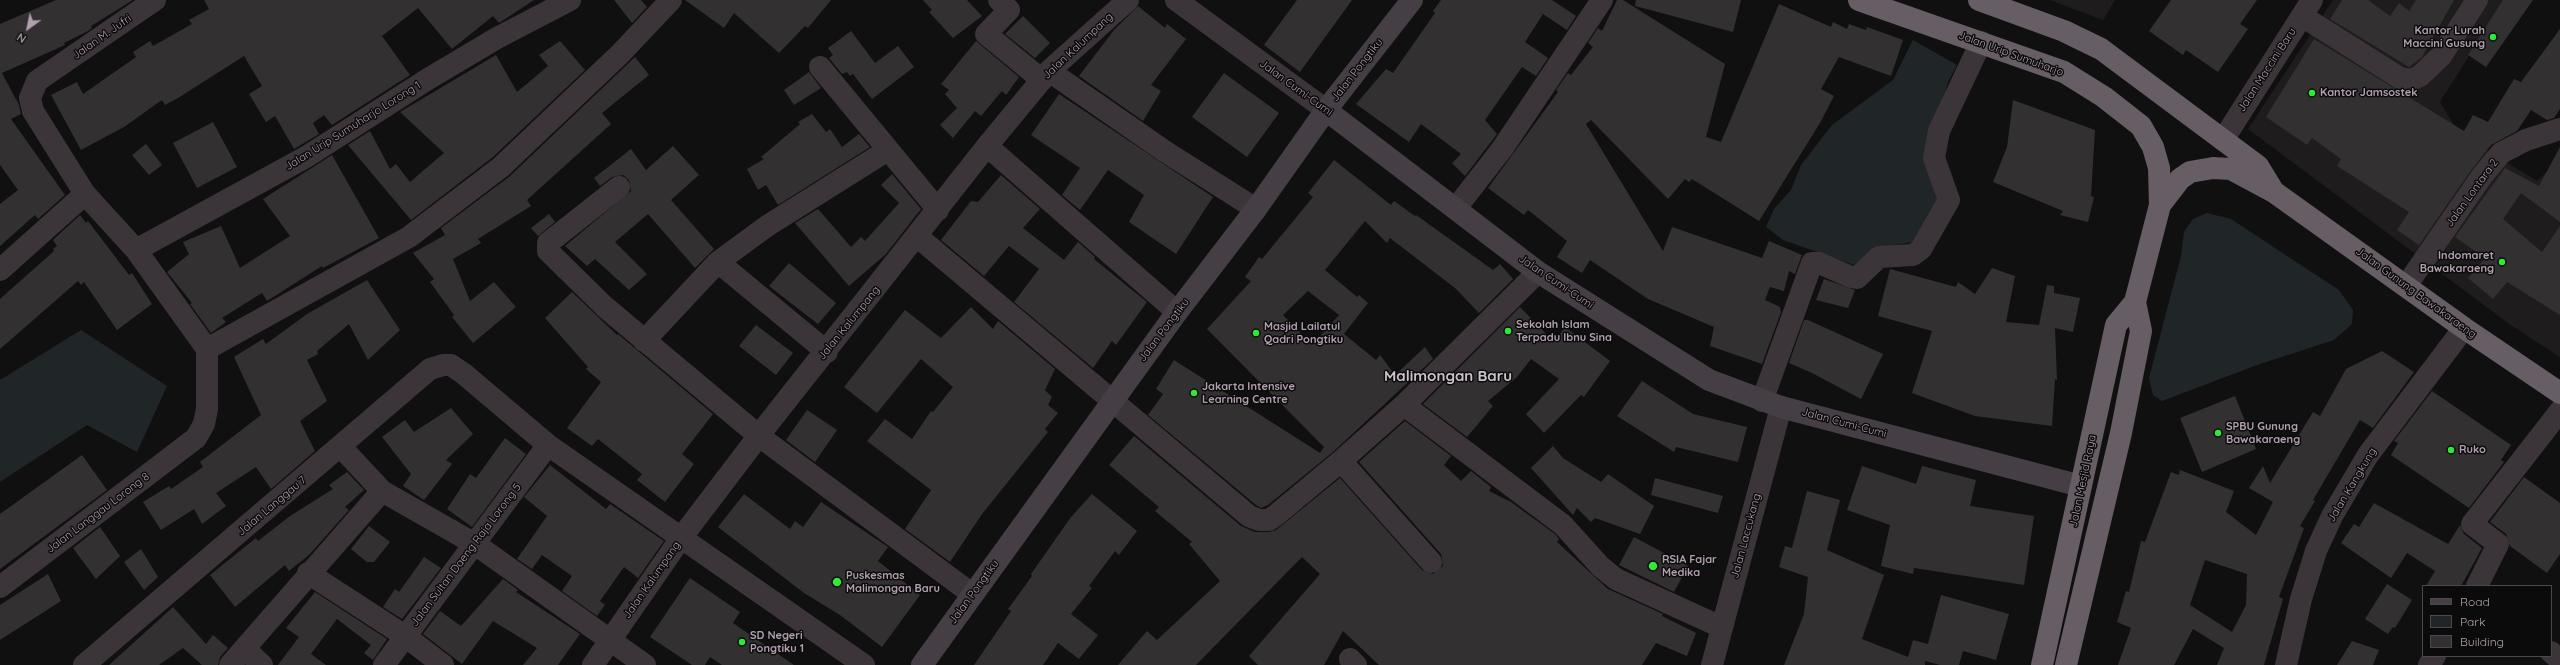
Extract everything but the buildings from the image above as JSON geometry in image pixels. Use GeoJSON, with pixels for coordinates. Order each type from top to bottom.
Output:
{"type":"FeatureCollection","features":[{"type":"Feature","properties":{"kind":"highway","name":"Jalan Urip Sumuharjo"},"geometry":{"type":"LineString","coordinates":[[1859,0],[2064,72],[2104,96],[2142,126],[2153,147],[2159,168],[2160,205]]}},
{"type":"Feature","properties":{"kind":"highway"},"geometry":{"type":"LineString","coordinates":[[1979,0],[2064,31],[2101,49],[2223,140]]}},
{"type":"Feature","properties":{"kind":"highway","name":"Jalan Gunung Bawakaraeng"},"geometry":{"type":"LineString","coordinates":[[2223,140],[2258,166],[2274,192]]}},
{"type":"Feature","properties":{"kind":"highway","name":"Jalan Gunung Bawakaraeng"},"geometry":{"type":"LineString","coordinates":[[2160,205],[2180,179],[2200,169],[2231,169],[2274,192],[2464,328],[2560,393]]}},
{"type":"Feature","properties":{"kind":"highway","name":"Jalan Mesjid Raya"},"geometry":{"type":"LineString","coordinates":[[2042,665],[2116,325],[2135,302],[2160,205]]}},
{"type":"Feature","properties":{"kind":"highway","name":"Jalan Mesjid Raya"},"geometry":{"type":"LineString","coordinates":[[2066,665],[2089,562],[2121,433],[2141,331],[2135,302]]}},
{"type":"Feature","properties":{"kind":"highway"},"geometry":{"type":"LineString","coordinates":[[2066,559],[2089,562]]}},
{"type":"Feature","properties":{"kind":"street","name":"Jalan M. Jufri"},"geometry":{"type":"LineString","coordinates":[[155,0],[38,81],[30,98],[33,111],[85,194],[136,250],[207,349]]}},
{"type":"Feature","properties":{"kind":"street","name":"Jalan Urip Sumuharjo Lorong 1"},"geometry":{"type":"LineString","coordinates":[[136,250],[306,157],[428,79],[497,38],[570,0]]}},
{"type":"Feature","properties":{"kind":"street"},"geometry":{"type":"LineString","coordinates":[[207,349],[409,237],[501,167],[620,54],[671,0]]}},
{"type":"Feature","properties":{"kind":"street"},"geometry":{"type":"LineString","coordinates":[[999,0],[1009,10],[986,34],[1046,75],[1256,209]]}},
{"type":"Feature","properties":{"kind":"street","name":"Jalan Kalumpang"},"geometry":{"type":"LineString","coordinates":[[593,665],[681,538],[759,436],[918,237],[987,146],[1046,75],[1128,0]]}},
{"type":"Feature","properties":{"kind":"street","name":"Jalan Cumi-Cumi"},"geometry":{"type":"LineString","coordinates":[[1176,0],[1326,110],[1538,272],[1710,380],[1771,404],[2081,486]]}},
{"type":"Feature","properties":{"kind":"street","name":"Jalan Pongtiku"},"geometry":{"type":"LineString","coordinates":[[922,665],[1177,312],[1256,209],[1326,110],[1412,0]]}},
{"type":"Feature","properties":{"kind":"street"},"geometry":{"type":"LineString","coordinates":[[1456,208],[1502,149],[1602,0]]}},
{"type":"Feature","properties":{"kind":"street"},"geometry":{"type":"LineString","coordinates":[[2307,8],[2400,78],[2411,80],[2420,76],[2441,56],[2477,0]]}},
{"type":"Feature","properties":{"kind":"street","name":"Jalan Maccini Baru"},"geometry":{"type":"LineString","coordinates":[[2223,140],[2307,8]]}},
{"type":"Feature","properties":{"kind":"street","name":"Jalan Laccukang"},"geometry":{"type":"LineString","coordinates":[[1712,665],[1771,404],[1812,263],[1819,262],[1851,277],[1857,278],[1878,257],[1913,255],[1921,249],[1949,200],[1934,158],[1939,131],[1981,42]]}},
{"type":"Feature","properties":{"kind":"street"},"geometry":{"type":"LineString","coordinates":[[820,67],[938,210]]}},
{"type":"Feature","properties":{"kind":"street","name":"Jalan Lontara 2"},"geometry":{"type":"LineString","coordinates":[[2406,286],[2482,176],[2501,153],[2526,140],[2560,129]]}},
{"type":"Feature","properties":{"kind":"street"},"geometry":{"type":"LineString","coordinates":[[987,146],[1177,312]]}},
{"type":"Feature","properties":{"kind":"street"},"geometry":{"type":"LineString","coordinates":[[644,342],[718,262],[767,226],[888,150]]}},
{"type":"Feature","properties":{"kind":"street"},"geometry":{"type":"LineString","coordinates":[[619,188],[548,243],[547,247],[551,254],[605,307],[644,342],[759,436],[972,594]]}},
{"type":"Feature","properties":{"kind":"street"},"geometry":{"type":"LineString","coordinates":[[0,270],[85,194]]}},
{"type":"Feature","properties":{"kind":"street"},"geometry":{"type":"LineString","coordinates":[[918,237],[1111,402],[1249,516],[1259,520],[1268,520],[1276,515],[1341,461],[1404,405],[1538,272]]}},
{"type":"Feature","properties":{"kind":"street"},"geometry":{"type":"LineString","coordinates":[[718,262],[827,352]]}},
{"type":"Feature","properties":{"kind":"street","name":"Jalan Kangkung"},"geometry":{"type":"LineString","coordinates":[[2286,665],[2301,598],[2316,551],[2332,516],[2368,455],[2464,328]]}},
{"type":"Feature","properties":{"kind":"street","name":"Jalan Langgau Lorong 8"},"geometry":{"type":"LineString","coordinates":[[0,587],[196,438],[204,424],[207,409],[207,349]]}},
{"type":"Feature","properties":{"kind":"street","name":"Jalan Langgau 7"},"geometry":{"type":"LineString","coordinates":[[84,665],[436,365],[451,365],[464,374],[548,445],[864,665]]}},
{"type":"Feature","properties":{"kind":"street"},"geometry":{"type":"LineString","coordinates":[[1404,405],[1563,525],[1600,566],[1616,579],[1721,627]]}},
{"type":"Feature","properties":{"kind":"street"},"geometry":{"type":"LineString","coordinates":[[2477,585],[2498,544],[2472,524],[2560,411]]}},
{"type":"Feature","properties":{"kind":"street","name":"Jalan Sultan Daeng Raja Lorong 5"},"geometry":{"type":"LineString","coordinates":[[384,665],[548,445]]}},
{"type":"Feature","properties":{"kind":"street"},"geometry":{"type":"LineString","coordinates":[[341,447],[382,491],[475,544],[645,665]]}},
{"type":"Feature","properties":{"kind":"street"},"geometry":{"type":"LineString","coordinates":[[1341,461],[1430,562]]}},
{"type":"Feature","properties":{"kind":"street"},"geometry":{"type":"LineString","coordinates":[[230,665],[308,573],[382,491]]}},
{"type":"Feature","properties":{"kind":"street"},"geometry":{"type":"LineString","coordinates":[[308,573],[405,636],[443,665]]}},
{"type":"Feature","properties":{"kind":"street"},"geometry":{"type":"LineString","coordinates":[[245,649],[262,665]]}},
{"type":"Feature","properties":{"kind":"street"},"geometry":{"type":"LineString","coordinates":[[2552,653],[2560,660]]}},
{"type":"Feature","properties":{"kind":"shaded area"},"geometry":{"type":"Polygon","coordinates":[[[2050,0],[2115,0],[2103,20],[2050,0]]]}},
{"type":"Feature","properties":{"kind":"shaded area"},"geometry":{"type":"Polygon","coordinates":[[[2333,0],[2504,0],[2440,102],[2458,132],[2537,181],[2560,159],[2560,357],[2512,326],[2248,129],[2333,0]]]}},
{"type":"Feature","properties":{"kind":"green space"},"geometry":{"type":"Polygon","coordinates":[[[1913,40],[1957,65],[1948,82],[1937,122],[1943,197],[1919,241],[1883,247],[1854,265],[1783,240],[1766,227],[1774,209],[1791,190],[1801,165],[1832,125],[1893,80],[1913,40]]]}},
{"type":"Feature","properties":{"kind":"green space"},"geometry":{"type":"Polygon","coordinates":[[[2207,213],[2231,219],[2339,290],[2353,310],[2352,324],[2334,340],[2257,365],[2162,401],[2153,395],[2149,378],[2181,256],[2184,232],[2193,219],[2207,213]]]}},
{"type":"Feature","properties":{"kind":"green space"},"geometry":{"type":"Polygon","coordinates":[[[81,330],[167,386],[137,452],[87,425],[0,482],[0,380],[81,330]]]}},
{"type":"Feature","properties":{"kind":"place","name":"Kantor Lurah Maccini Gusung"},"geometry":{"type":"Point","coordinates":[2493,37]}},
{"type":"Feature","properties":{"kind":"place","name":"Kantor Jamsostek"},"geometry":{"type":"Point","coordinates":[2312,93]}},
{"type":"Feature","properties":{"kind":"place","name":"Indomaret Bawakaraeng"},"geometry":{"type":"Point","coordinates":[2502,262]}},
{"type":"Feature","properties":{"kind":"place","name":"Sekolah Islam Terpadu Ibnu Sina"},"geometry":{"type":"Point","coordinates":[1508,331]}},
{"type":"Feature","properties":{"kind":"place","name":"Masjid Lailatul Qadri Pongtiku"},"geometry":{"type":"Point","coordinates":[1256,333]}},
{"type":"Feature","properties":{"kind":"place","name":"Jakarta Intensive Learning Centre"},"geometry":{"type":"Point","coordinates":[1194,393]}},
{"type":"Feature","properties":{"kind":"place","name":"SPBU Gunung Bawakaraeng"},"geometry":{"type":"Point","coordinates":[2218,433]}},
{"type":"Feature","properties":{"kind":"place","name":"Ruko"},"geometry":{"type":"Point","coordinates":[2451,450]}},
{"type":"Feature","properties":{"kind":"place","name":"RSIA Fajar Medika"},"geometry":{"type":"Point","coordinates":[1653,566]}},
{"type":"Feature","properties":{"kind":"place","name":"Puskesmas Malimongan Baru"},"geometry":{"type":"Point","coordinates":[837,582]}},
{"type":"Feature","properties":{"kind":"place","name":"SD Negeri Pongtiku 1"},"geometry":{"type":"Point","coordinates":[742,642]}},
{"type":"Feature","properties":{"kind":"district","name":"Malimongan Baru"},"geometry":{"type":"Point","coordinates":[1448,376]}}]}
